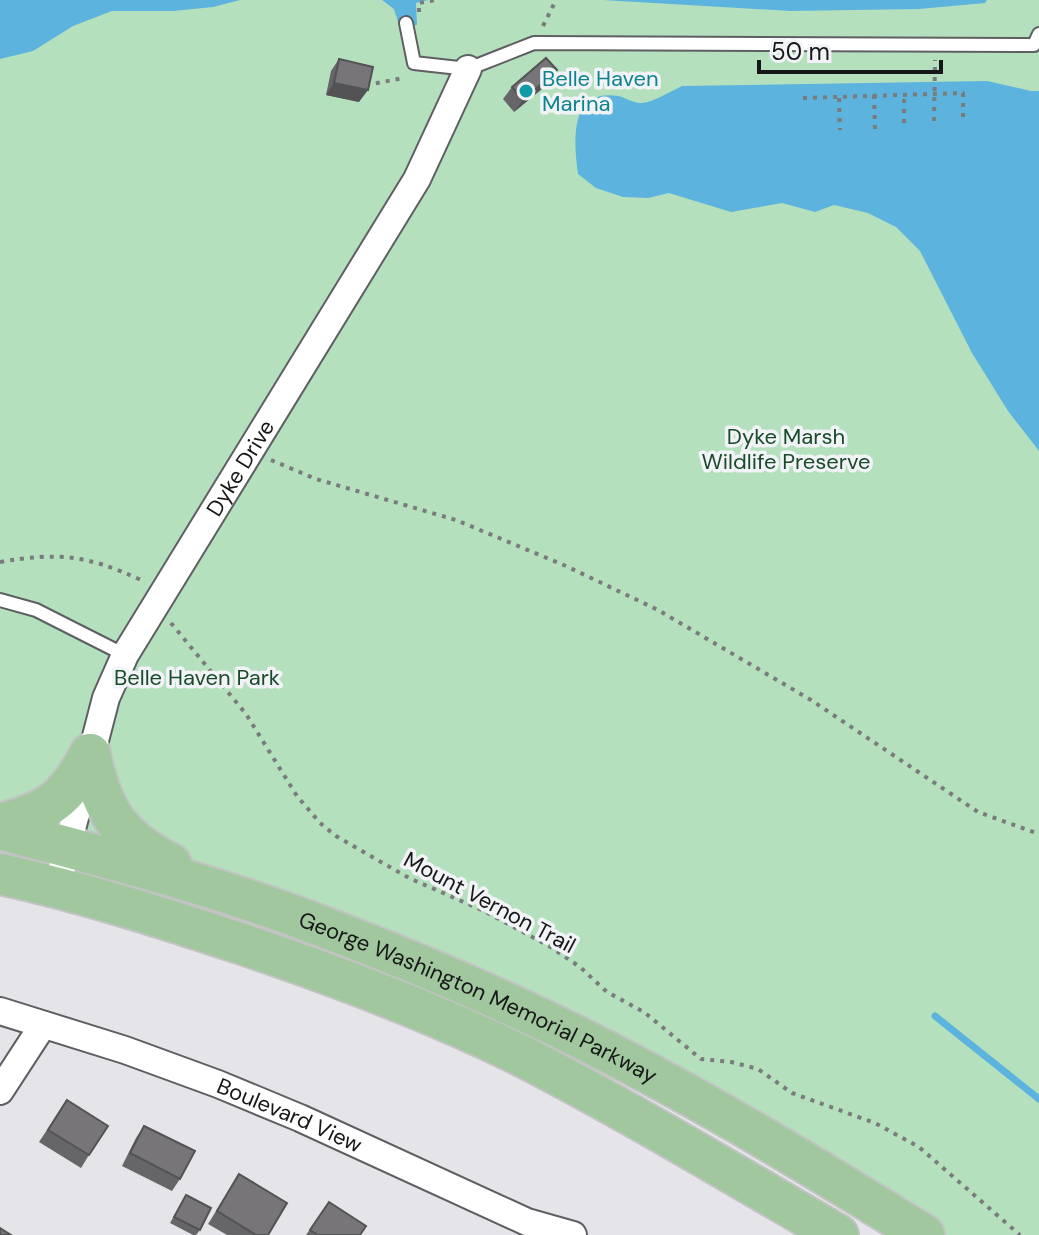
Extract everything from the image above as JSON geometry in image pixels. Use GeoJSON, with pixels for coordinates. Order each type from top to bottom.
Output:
{"type":"FeatureCollection","features":[{"type":"Feature","properties":{"kind":"main road"},"geometry":{"type":"LineString","coordinates":[[0,826],[36,813],[56,800],[73,785],[90,754]]}},
{"type":"Feature","properties":{"kind":"main road"},"geometry":{"type":"LineString","coordinates":[[90,754],[99,793],[119,828],[154,855],[223,892]]}},
{"type":"Feature","properties":{"kind":"main road","name":"George Washington Memorial Parkway"},"geometry":{"type":"LineString","coordinates":[[0,826],[223,892],[330,929],[416,964],[633,1065],[776,1144],[924,1235]]}},
{"type":"Feature","properties":{"kind":"main road","name":"George Washington Memorial Parkway"},"geometry":{"type":"LineString","coordinates":[[0,874],[173,921],[318,970],[525,1058],[838,1235]]}},
{"type":"Feature","properties":{"kind":"street","name":"Dyke Drive"},"geometry":{"type":"LineString","coordinates":[[57,887],[106,698],[125,655],[417,179],[468,69]]}},
{"type":"Feature","properties":{"kind":"street","name":"Boulevard View"},"geometry":{"type":"LineString","coordinates":[[0,1011],[125,1050],[218,1084],[300,1118],[524,1228],[573,1235]]}},
{"type":"Feature","properties":{"kind":"street"},"geometry":{"type":"LineString","coordinates":[[0,1091],[43,1025]]}},
{"type":"Feature","properties":{"kind":"lane"},"geometry":{"type":"LineString","coordinates":[[406,23],[414,63],[468,69],[534,43],[1034,45],[1039,34]]}},
{"type":"Feature","properties":{"kind":"lane"},"geometry":{"type":"LineString","coordinates":[[0,600],[36,610],[125,655]]}},
{"type":"Feature","properties":{"kind":"path"},"geometry":{"type":"LineString","coordinates":[[534,43],[556,0]]}},
{"type":"Feature","properties":{"kind":"path"},"geometry":{"type":"LineString","coordinates":[[363,85],[410,77],[414,63]]}},
{"type":"Feature","properties":{"kind":"path"},"geometry":{"type":"LineString","coordinates":[[934,121],[935,77]]}},
{"type":"Feature","properties":{"kind":"path"},"geometry":{"type":"LineString","coordinates":[[904,93],[904,123]]}},
{"type":"Feature","properties":{"kind":"path"},"geometry":{"type":"LineString","coordinates":[[803,98],[963,93],[963,121]]}},
{"type":"Feature","properties":{"kind":"path"},"geometry":{"type":"LineString","coordinates":[[874,95],[875,129]]}},
{"type":"Feature","properties":{"kind":"path"},"geometry":{"type":"LineString","coordinates":[[839,98],[840,130]]}},
{"type":"Feature","properties":{"kind":"path"},"geometry":{"type":"LineString","coordinates":[[250,451],[316,479],[456,520],[566,566],[658,610],[811,700],[978,812],[1039,834]]}},
{"type":"Feature","properties":{"kind":"path","name":"Mount Vernon Trail"},"geometry":{"type":"LineString","coordinates":[[0,562],[47,554],[97,563],[142,581],[171,623],[246,714],[297,796],[320,823],[372,858],[484,911],[559,953],[607,992],[644,1012],[701,1059],[745,1064],[758,1069],[792,1093],[875,1123],[919,1147],[1020,1235]]}},
{"type":"Feature","properties":{"kind":"green space","name":"Belle Haven Park"},"geometry":{"type":"Polygon","coordinates":[[[0,0],[1039,0],[1039,1235],[925,1235],[680,1071],[326,906],[0,834],[0,0]]]}},
{"type":"Feature","properties":{"kind":"water"},"geometry":{"type":"Polygon","coordinates":[[[0,0],[240,0],[213,7],[173,11],[112,11],[73,26],[33,51],[0,59],[0,0]]]}},
{"type":"Feature","properties":{"kind":"water"},"geometry":{"type":"Polygon","coordinates":[[[382,0],[428,0],[416,3],[417,25],[400,28],[394,9],[382,0]]]}},
{"type":"Feature","properties":{"kind":"water"},"geometry":{"type":"Polygon","coordinates":[[[603,0],[987,0],[985,3],[919,9],[791,11],[603,0]]]}},
{"type":"Feature","properties":{"kind":"water"},"geometry":{"type":"Polygon","coordinates":[[[987,81],[1039,91],[1039,451],[1008,411],[972,353],[920,251],[896,227],[868,213],[834,205],[815,212],[782,203],[731,212],[669,193],[648,198],[623,197],[596,188],[578,174],[578,121],[582,109],[602,96],[618,96],[642,103],[682,86],[987,81]]]}},
{"type":"Feature","properties":{"kind":"building"},"geometry":{"type":"Polygon","coordinates":[[[546,58],[557,70],[523,100],[512,87],[546,58]]]}},
{"type":"Feature","properties":{"kind":"building"},"geometry":{"type":"Polygon","coordinates":[[[339,59],[373,67],[368,90],[334,83],[339,59]]]}},
{"type":"Feature","properties":{"kind":"building"},"geometry":{"type":"Polygon","coordinates":[[[67,1100],[108,1126],[89,1155],[48,1130],[67,1100]]]}},
{"type":"Feature","properties":{"kind":"building"},"geometry":{"type":"Polygon","coordinates":[[[144,1126],[195,1151],[180,1179],[130,1153],[144,1126]]]}},
{"type":"Feature","properties":{"kind":"building"},"geometry":{"type":"Polygon","coordinates":[[[239,1174],[287,1203],[268,1235],[256,1235],[217,1211],[239,1174]]]}},
{"type":"Feature","properties":{"kind":"building"},"geometry":{"type":"Polygon","coordinates":[[[186,1195],[211,1208],[200,1230],[174,1217],[186,1195]]]}},
{"type":"Feature","properties":{"kind":"building"},"geometry":{"type":"Polygon","coordinates":[[[329,1202],[366,1226],[360,1235],[318,1235],[310,1230],[329,1202]]]}},
{"type":"Feature","properties":{"kind":"waterway"},"geometry":{"type":"LineString","coordinates":[[935,1016],[1039,1099]]}},
{"type":"Feature","properties":{"kind":"place","name":"Belle Haven Marina"},"geometry":{"type":"Point","coordinates":[526,91]}},
{"type":"Feature","properties":{"kind":"park label","name":"Dyke Marsh Wildlife Preserve"},"geometry":{"type":"Point","coordinates":[786,448]}}]}
